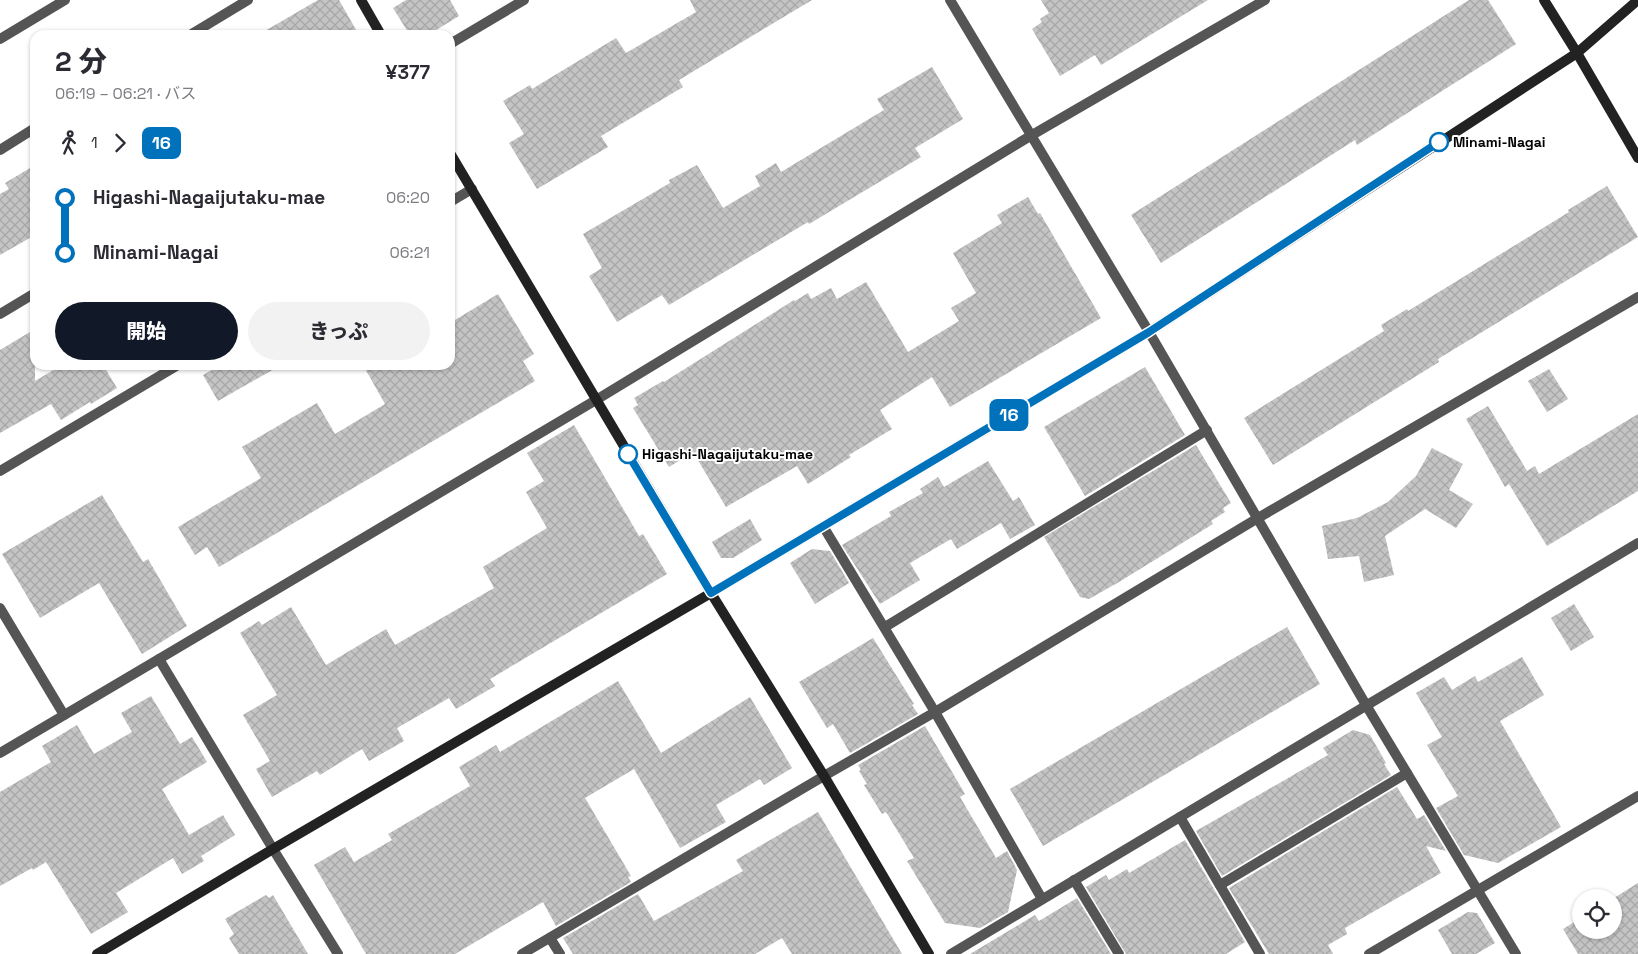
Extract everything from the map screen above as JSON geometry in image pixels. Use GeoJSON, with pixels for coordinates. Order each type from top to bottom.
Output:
{"type":"FeatureCollection","features":[{"type":"Feature","properties":{"kind":"street"},"geometry":{"type":"LineString","coordinates":[[0,39],[65,0]]}},
{"type":"Feature","properties":{"kind":"street"},"geometry":{"type":"LineString","coordinates":[[198,30],[248,0]]}},
{"type":"Feature","properties":{"kind":"street"},"geometry":{"type":"LineString","coordinates":[[361,0],[378,30]]}},
{"type":"Feature","properties":{"kind":"street"},"geometry":{"type":"LineString","coordinates":[[455,41],[524,0]]}},
{"type":"Feature","properties":{"kind":"street"},"geometry":{"type":"LineString","coordinates":[[950,0],[1207,430],[1366,705],[1516,954]]}},
{"type":"Feature","properties":{"kind":"street"},"geometry":{"type":"LineString","coordinates":[[0,753],[596,400],[1032,135],[1265,0]]}},
{"type":"Feature","properties":{"kind":"street"},"geometry":{"type":"LineString","coordinates":[[1544,0],[1638,158]]}},
{"type":"Feature","properties":{"kind":"street"},"geometry":{"type":"LineString","coordinates":[[97,954],[711,593],[1149,332],[1577,53],[1638,0]]}},
{"type":"Feature","properties":{"kind":"street"},"geometry":{"type":"LineString","coordinates":[[0,150],[30,131]]}},
{"type":"Feature","properties":{"kind":"street"},"geometry":{"type":"LineString","coordinates":[[455,161],[711,593],[824,776],[928,954]]}},
{"type":"Feature","properties":{"kind":"street"},"geometry":{"type":"LineString","coordinates":[[455,199],[472,190]]}},
{"type":"Feature","properties":{"kind":"street"},"geometry":{"type":"LineString","coordinates":[[0,314],[30,296]]}},
{"type":"Feature","properties":{"kind":"street"},"geometry":{"type":"LineString","coordinates":[[522,954],[935,712],[1258,518],[1638,297]]}},
{"type":"Feature","properties":{"kind":"street"},"geometry":{"type":"LineString","coordinates":[[0,472],[170,370]]}},
{"type":"Feature","properties":{"kind":"street"},"geometry":{"type":"LineString","coordinates":[[884,627],[1207,430]]}},
{"type":"Feature","properties":{"kind":"street"},"geometry":{"type":"LineString","coordinates":[[823,526],[935,712],[1042,899]]}},
{"type":"Feature","properties":{"kind":"street"},"geometry":{"type":"LineString","coordinates":[[951,954],[1638,543]]}},
{"type":"Feature","properties":{"kind":"street"},"geometry":{"type":"LineString","coordinates":[[0,608],[64,715]]}},
{"type":"Feature","properties":{"kind":"street"},"geometry":{"type":"LineString","coordinates":[[160,659],[338,954]]}},
{"type":"Feature","properties":{"kind":"street"},"geometry":{"type":"LineString","coordinates":[[1220,885],[1407,773]]}},
{"type":"Feature","properties":{"kind":"street"},"geometry":{"type":"LineString","coordinates":[[1369,954],[1638,796]]}},
{"type":"Feature","properties":{"kind":"street"},"geometry":{"type":"LineString","coordinates":[[1180,817],[1260,954]]}},
{"type":"Feature","properties":{"kind":"street"},"geometry":{"type":"LineString","coordinates":[[1074,880],[1119,954]]}},
{"type":"Feature","properties":{"kind":"street"},"geometry":{"type":"LineString","coordinates":[[550,938],[560,954]]}},
{"type":"Feature","properties":{"kind":"building"},"geometry":{"type":"Polygon","coordinates":[[[318,0],[339,0],[356,30],[267,30],[318,0]]]}},
{"type":"Feature","properties":{"kind":"building"},"geometry":{"type":"Polygon","coordinates":[[[406,0],[450,0],[459,16],[436,30],[407,30],[393,8],[406,0]]]}},
{"type":"Feature","properties":{"kind":"building"},"geometry":{"type":"Polygon","coordinates":[[[690,0],[812,0],[679,80],[683,87],[601,136],[608,147],[537,189],[509,143],[524,134],[503,101],[530,85],[532,89],[616,38],[626,53],[696,12],[690,0]]]}},
{"type":"Feature","properties":{"kind":"building"},"geometry":{"type":"Polygon","coordinates":[[[1041,0],[1208,0],[1101,65],[1095,55],[1060,76],[1032,29],[1042,22],[1040,19],[1049,13],[1041,0]]]}},
{"type":"Feature","properties":{"kind":"building"},"geometry":{"type":"Polygon","coordinates":[[[1469,0],[1488,0],[1516,44],[1357,145],[1355,140],[1161,263],[1131,215],[1469,0]]]}},
{"type":"Feature","properties":{"kind":"building"},"geometry":{"type":"Polygon","coordinates":[[[932,67],[963,119],[915,148],[921,157],[669,305],[662,295],[617,322],[589,276],[602,268],[583,234],[670,183],[669,180],[697,165],[723,208],[760,186],[755,176],[776,163],[781,172],[884,110],[877,99],[932,67]]]}},
{"type":"Feature","properties":{"kind":"building"},"geometry":{"type":"Polygon","coordinates":[[[30,168],[30,238],[0,255],[0,194],[9,189],[5,183],[30,168]]]}},
{"type":"Feature","properties":{"kind":"building"},"geometry":{"type":"Polygon","coordinates":[[[1607,186],[1638,237],[1438,359],[1439,362],[1273,465],[1244,418],[1384,331],[1381,325],[1407,309],[1408,311],[1569,212],[1568,210],[1607,186]]]}},
{"type":"Feature","properties":{"kind":"building"},"geometry":{"type":"Polygon","coordinates":[[[1028,197],[1038,214],[1040,213],[1101,318],[950,407],[932,377],[880,410],[892,429],[849,455],[851,457],[808,484],[797,466],[726,507],[693,452],[669,467],[633,408],[638,405],[634,398],[664,382],[808,293],[811,299],[831,288],[837,299],[866,282],[908,352],[959,321],[951,308],[976,293],[953,253],[1002,223],[997,215],[1028,197]]]}},
{"type":"Feature","properties":{"kind":"building"},"geometry":{"type":"Polygon","coordinates":[[[498,294],[534,354],[523,361],[535,381],[219,567],[207,547],[195,555],[178,527],[261,478],[242,447],[317,403],[335,434],[385,404],[366,370],[455,370],[455,320],[498,294]]]}},
{"type":"Feature","properties":{"kind":"building"},"geometry":{"type":"Polygon","coordinates":[[[30,332],[30,370],[35,370],[35,381],[54,370],[106,370],[117,388],[61,420],[51,404],[0,433],[0,350],[30,332]]]}},
{"type":"Feature","properties":{"kind":"building"},"geometry":{"type":"Polygon","coordinates":[[[1145,367],[1185,435],[1085,496],[1044,427],[1145,367]]]}},
{"type":"Feature","properties":{"kind":"building"},"geometry":{"type":"Polygon","coordinates":[[[1549,369],[1568,399],[1547,412],[1528,381],[1549,369]]]}},
{"type":"Feature","properties":{"kind":"building"},"geometry":{"type":"Polygon","coordinates":[[[212,370],[272,370],[218,401],[203,375],[212,370]]]}},
{"type":"Feature","properties":{"kind":"building"},"geometry":{"type":"Polygon","coordinates":[[[1488,406],[1527,471],[1535,466],[1539,474],[1638,414],[1638,491],[1547,546],[1509,484],[1505,487],[1466,419],[1488,406]]]}},
{"type":"Feature","properties":{"kind":"building"},"geometry":{"type":"Polygon","coordinates":[[[574,425],[639,536],[643,534],[667,574],[490,679],[495,686],[456,709],[449,698],[397,728],[404,741],[369,761],[362,749],[320,775],[317,771],[272,797],[256,769],[270,761],[243,715],[277,695],[240,633],[259,621],[262,625],[291,607],[326,665],[386,629],[395,645],[494,588],[483,567],[547,528],[526,492],[544,481],[527,453],[574,425]]]}},
{"type":"Feature","properties":{"kind":"building"},"geometry":{"type":"Polygon","coordinates":[[[1196,445],[1231,503],[1223,508],[1225,512],[1211,521],[1213,524],[1119,582],[1089,599],[1080,597],[1044,537],[1196,445]]]}},
{"type":"Feature","properties":{"kind":"building"},"geometry":{"type":"Polygon","coordinates":[[[1432,448],[1463,464],[1449,490],[1473,504],[1456,528],[1425,509],[1385,536],[1394,575],[1364,582],[1359,556],[1328,559],[1322,526],[1357,518],[1388,502],[1416,476],[1432,448]]]}},
{"type":"Feature","properties":{"kind":"building"},"geometry":{"type":"Polygon","coordinates":[[[988,461],[1013,501],[1019,497],[1035,525],[1010,539],[1001,523],[957,549],[951,539],[910,563],[920,580],[880,604],[842,545],[891,516],[889,512],[923,493],[920,489],[938,477],[944,487],[988,461]]]}},
{"type":"Feature","properties":{"kind":"building"},"geometry":{"type":"Polygon","coordinates":[[[102,495],[143,562],[148,559],[187,626],[142,654],[99,583],[40,618],[2,554],[102,495]]]}},
{"type":"Feature","properties":{"kind":"building"},"geometry":{"type":"Polygon","coordinates":[[[750,519],[762,540],[733,558],[721,558],[712,542],[750,519]]]}},
{"type":"Feature","properties":{"kind":"building"},"geometry":{"type":"Polygon","coordinates":[[[812,549],[830,551],[849,583],[815,604],[790,563],[812,549]]]}},
{"type":"Feature","properties":{"kind":"building"},"geometry":{"type":"Polygon","coordinates":[[[1574,604],[1594,637],[1571,651],[1551,618],[1574,604]]]}},
{"type":"Feature","properties":{"kind":"building"},"geometry":{"type":"Polygon","coordinates":[[[1287,627],[1320,684],[1043,846],[1010,789],[1287,627]]]}},
{"type":"Feature","properties":{"kind":"building"},"geometry":{"type":"Polygon","coordinates":[[[873,638],[914,704],[912,705],[918,714],[850,753],[833,724],[827,728],[799,682],[873,638]]]}},
{"type":"Feature","properties":{"kind":"building"},"geometry":{"type":"Polygon","coordinates":[[[1522,657],[1544,695],[1500,721],[1561,827],[1498,863],[1464,855],[1436,808],[1458,796],[1427,745],[1442,737],[1416,693],[1444,677],[1452,690],[1475,676],[1478,682],[1522,657]]]}},
{"type":"Feature","properties":{"kind":"building"},"geometry":{"type":"Polygon","coordinates":[[[618,681],[661,753],[750,697],[792,768],[764,785],[760,779],[716,805],[726,822],[680,848],[634,769],[585,798],[631,876],[628,877],[631,882],[556,926],[543,902],[455,954],[366,954],[314,865],[345,847],[354,862],[392,840],[388,834],[470,786],[459,767],[496,745],[500,752],[618,681]]]}},
{"type":"Feature","properties":{"kind":"building"},"geometry":{"type":"Polygon","coordinates":[[[151,696],[180,744],[192,737],[207,762],[162,789],[189,835],[223,815],[235,835],[201,856],[204,861],[182,874],[173,858],[116,893],[128,912],[91,934],[46,862],[0,886],[0,792],[51,762],[42,746],[77,725],[94,754],[132,732],[121,713],[151,696]]]}},
{"type":"Feature","properties":{"kind":"building"},"geometry":{"type":"Polygon","coordinates":[[[925,726],[965,794],[960,797],[996,858],[1007,851],[1017,870],[1008,912],[980,928],[945,923],[907,861],[914,858],[886,812],[882,814],[864,785],[867,784],[859,771],[861,770],[858,765],[925,726]]]}},
{"type":"Feature","properties":{"kind":"building"},"geometry":{"type":"Polygon","coordinates":[[[1353,730],[1370,735],[1391,775],[1222,876],[1196,831],[1328,755],[1323,748],[1353,730]]]}},
{"type":"Feature","properties":{"kind":"building"},"geometry":{"type":"Polygon","coordinates":[[[1397,787],[1417,819],[1424,815],[1446,851],[1426,846],[1441,873],[1345,928],[1347,934],[1328,945],[1333,954],[1269,954],[1229,888],[1397,787]]]}},
{"type":"Feature","properties":{"kind":"building"},"geometry":{"type":"Polygon","coordinates":[[[818,812],[902,954],[792,954],[782,938],[755,954],[573,954],[563,938],[638,894],[654,921],[743,871],[736,860],[818,812]]]}},
{"type":"Feature","properties":{"kind":"building"},"geometry":{"type":"Polygon","coordinates":[[[1185,840],[1245,942],[1226,954],[1126,954],[1086,887],[1106,875],[1109,880],[1127,869],[1129,873],[1185,840]]]}},
{"type":"Feature","properties":{"kind":"building"},"geometry":{"type":"Polygon","coordinates":[[[1638,883],[1638,954],[1578,954],[1563,929],[1572,924],[1572,939],[1622,939],[1622,893],[1638,883]]]}},
{"type":"Feature","properties":{"kind":"building"},"geometry":{"type":"Polygon","coordinates":[[[266,895],[269,898],[273,895],[308,954],[239,954],[229,938],[234,934],[225,919],[266,895]]]}},
{"type":"Feature","properties":{"kind":"building"},"geometry":{"type":"Polygon","coordinates":[[[1077,898],[1111,954],[970,954],[1035,915],[1039,921],[1077,898]]]}},
{"type":"Feature","properties":{"kind":"building"},"geometry":{"type":"Polygon","coordinates":[[[1468,912],[1477,913],[1495,943],[1476,954],[1452,954],[1438,930],[1468,912]]]}},
{"type":"Feature","properties":{"kind":"bus line","name":"16"},"geometry":{"type":"LineString","coordinates":[[628,454],[711,593],[1149,332],[1439,142]]}},
{"type":"Feature","properties":{"kind":"place","name":"Minami-Nagai"},"geometry":{"type":"Point","coordinates":[1439,142]}},
{"type":"Feature","properties":{"kind":"place","name":"Higashi-Nagaijutaku-mae"},"geometry":{"type":"Point","coordinates":[628,454]}}]}
